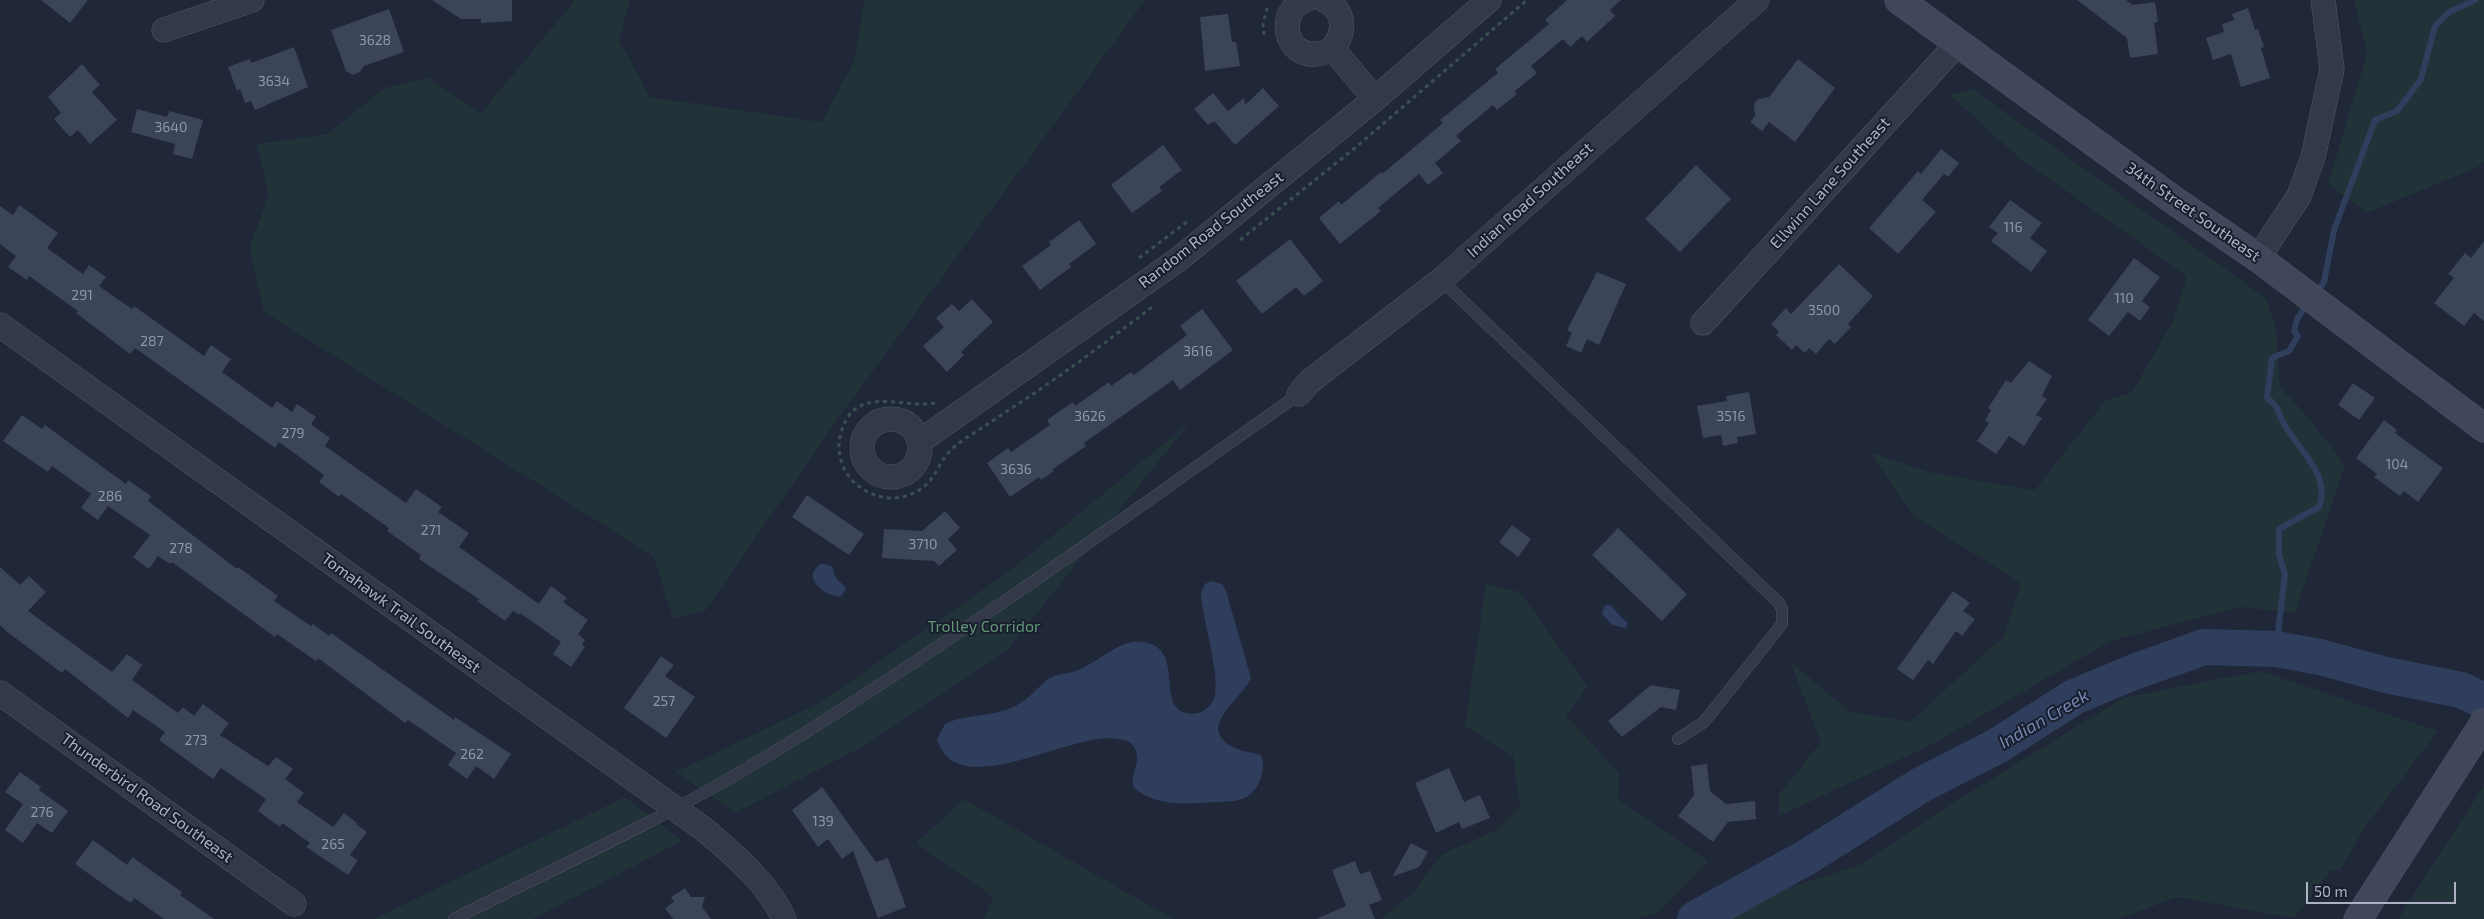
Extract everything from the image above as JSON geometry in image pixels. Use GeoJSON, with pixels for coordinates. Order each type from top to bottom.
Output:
{"type":"FeatureCollection","features":[{"type":"Feature","properties":{"kind":"street"},"geometry":{"type":"LineString","coordinates":[[164,30],[252,0]]}},
{"type":"Feature","properties":{"kind":"street"},"geometry":{"type":"LineString","coordinates":[[1306,0],[1294,7],[1286,23],[1291,42],[1306,53],[1315,54],[1332,48],[1342,33],[1342,24],[1335,7],[1324,0]]}},
{"type":"Feature","properties":{"kind":"street","name":"Random Road Southeast"},"geometry":{"type":"LineString","coordinates":[[919,442],[1179,259],[1375,100],[1489,0]]}},
{"type":"Feature","properties":{"kind":"street","name":"Indian Road Southeast"},"geometry":{"type":"LineString","coordinates":[[1299,394],[1309,382],[1441,280],[1757,0]]}},
{"type":"Feature","properties":{"kind":"street","name":"34th Street Southeast"},"geometry":{"type":"LineString","coordinates":[[1899,0],[2258,258],[2484,428]]}},
{"type":"Feature","properties":{"kind":"street"},"geometry":{"type":"LineString","coordinates":[[2258,258],[2299,196],[2315,149],[2332,69],[2323,0]]}},
{"type":"Feature","properties":{"kind":"street","name":"Ellwinn Lane Southeast"},"geometry":{"type":"LineString","coordinates":[[1703,323],[1958,44]]}},
{"type":"Feature","properties":{"kind":"street"},"geometry":{"type":"LineString","coordinates":[[1332,48],[1375,100]]}},
{"type":"Feature","properties":{"kind":"street","name":"Tomahawk Trail Southeast"},"geometry":{"type":"LineString","coordinates":[[0,325],[705,830],[745,865],[777,904],[784,919]]}},
{"type":"Feature","properties":{"kind":"street","name":"Thunderbird Road Southeast"},"geometry":{"type":"LineString","coordinates":[[0,693],[294,904]]}},
{"type":"Feature","properties":{"kind":"street"},"geometry":{"type":"LineString","coordinates":[[2358,919],[2484,723]]}},
{"type":"Feature","properties":{"kind":"lane"},"geometry":{"type":"LineString","coordinates":[[1441,280],[1779,603],[1782,610],[1782,624],[1704,722],[1678,740]]}},
{"type":"Feature","properties":{"kind":"lane"},"geometry":{"type":"LineString","coordinates":[[454,919],[674,808],[772,753],[1011,599],[1299,394]]}},
{"type":"Feature","properties":{"kind":"green space"},"geometry":{"type":"Polygon","coordinates":[[[575,0],[630,0],[619,40],[650,97],[822,122],[854,61],[864,0],[1145,0],[837,420],[705,611],[673,618],[653,556],[264,312],[249,247],[269,196],[257,144],[328,134],[384,88],[429,78],[481,113],[575,0]]]}},
{"type":"Feature","properties":{"kind":"green space"},"geometry":{"type":"Polygon","coordinates":[[[2354,0],[2484,0],[2484,161],[2480,166],[2367,213],[2328,184],[2367,54],[2354,0]]]}},
{"type":"Feature","properties":{"kind":"green space"},"geometry":{"type":"Polygon","coordinates":[[[1972,89],[2266,298],[2276,328],[2280,387],[2307,416],[2345,465],[2295,613],[2241,607],[2111,641],[1931,745],[1779,816],[1779,794],[1821,742],[1790,661],[1849,711],[1910,722],[2004,636],[2021,583],[1915,517],[1869,452],[1928,472],[2035,490],[2106,400],[2132,392],[2173,321],[2187,276],[2018,157],[1950,95],[1972,89]]]}},
{"type":"Feature","properties":{"kind":"green space","name":"Trolley Corridor"},"geometry":{"type":"Polygon","coordinates":[[[1191,421],[1008,649],[860,748],[735,813],[676,772],[819,703],[1010,571],[1191,421]]]}},
{"type":"Feature","properties":{"kind":"green space"},"geometry":{"type":"Polygon","coordinates":[[[1486,584],[1520,592],[1587,686],[1566,716],[1619,773],[1618,800],[1708,861],[1658,912],[1637,919],[1381,919],[1413,893],[1441,855],[1498,829],[1520,807],[1513,756],[1465,726],[1486,584]]]}},
{"type":"Feature","properties":{"kind":"green space"},"geometry":{"type":"Polygon","coordinates":[[[2260,671],[2438,731],[2365,827],[2340,870],[2331,870],[2294,918],[2177,897],[2119,919],[1692,919],[1862,864],[1945,808],[2123,698],[2260,671]]]}},
{"type":"Feature","properties":{"kind":"green space"},"geometry":{"type":"Polygon","coordinates":[[[2484,785],[2484,919],[2398,919],[2484,785]]]}},
{"type":"Feature","properties":{"kind":"green space"},"geometry":{"type":"Polygon","coordinates":[[[625,797],[682,841],[533,919],[374,919],[625,797]]]}},
{"type":"Feature","properties":{"kind":"green space"},"geometry":{"type":"Polygon","coordinates":[[[964,799],[1173,919],[984,919],[993,897],[916,843],[964,799]]]}},
{"type":"Feature","properties":{"kind":"water"},"geometry":{"type":"Polygon","coordinates":[[[821,564],[832,567],[835,576],[845,587],[846,589],[841,596],[824,591],[815,582],[813,576],[815,570],[821,564]]]}},
{"type":"Feature","properties":{"kind":"water"},"geometry":{"type":"Polygon","coordinates":[[[1211,581],[1222,584],[1226,591],[1251,678],[1224,713],[1219,723],[1219,732],[1223,740],[1235,748],[1261,755],[1263,767],[1258,785],[1245,798],[1233,801],[1172,803],[1151,798],[1133,787],[1133,777],[1137,762],[1136,752],[1131,743],[1118,739],[1098,739],[1017,761],[991,766],[967,766],[949,758],[937,739],[945,724],[1011,708],[1022,702],[1050,678],[1076,671],[1120,646],[1129,643],[1148,643],[1159,649],[1165,657],[1172,700],[1177,708],[1192,714],[1206,709],[1214,698],[1216,684],[1201,593],[1205,584],[1211,581]]]}},
{"type":"Feature","properties":{"kind":"water"},"geometry":{"type":"Polygon","coordinates":[[[1605,605],[1610,605],[1628,623],[1626,628],[1612,625],[1602,614],[1605,605]]]}},
{"type":"Feature","properties":{"kind":"building"},"geometry":{"type":"Polygon","coordinates":[[[41,0],[88,0],[70,23],[41,0]]]}},
{"type":"Feature","properties":{"kind":"building"},"geometry":{"type":"Polygon","coordinates":[[[432,0],[512,0],[512,21],[481,23],[481,19],[461,19],[432,0]]]}},
{"type":"Feature","properties":{"kind":"building"},"geometry":{"type":"Polygon","coordinates":[[[1567,0],[1621,0],[1610,10],[1615,16],[1587,42],[1582,36],[1570,47],[1563,39],[1531,66],[1537,73],[1515,91],[1517,94],[1497,110],[1493,105],[1456,136],[1461,141],[1435,163],[1443,173],[1428,185],[1419,174],[1378,208],[1381,211],[1340,244],[1319,218],[1339,201],[1341,205],[1381,172],[1382,174],[1443,123],[1440,120],[1498,73],[1495,69],[1549,24],[1545,20],[1567,0]]]}},
{"type":"Feature","properties":{"kind":"building"},"geometry":{"type":"Polygon","coordinates":[[[2077,0],[2126,0],[2133,5],[2155,2],[2158,22],[2154,23],[2158,54],[2130,58],[2127,38],[2077,0]]]}},
{"type":"Feature","properties":{"kind":"building"},"geometry":{"type":"Polygon","coordinates":[[[2248,8],[2255,30],[2258,29],[2264,47],[2261,48],[2270,78],[2241,87],[2231,54],[2213,60],[2206,38],[2224,32],[2222,24],[2234,20],[2232,14],[2248,8]]]}},
{"type":"Feature","properties":{"kind":"building"},"geometry":{"type":"Polygon","coordinates":[[[389,9],[404,52],[364,66],[360,72],[353,75],[346,71],[331,30],[389,9]]]}},
{"type":"Feature","properties":{"kind":"building"},"geometry":{"type":"Polygon","coordinates":[[[1228,14],[1232,42],[1236,42],[1240,66],[1205,71],[1200,17],[1228,14]]]}},
{"type":"Feature","properties":{"kind":"building"},"geometry":{"type":"Polygon","coordinates":[[[294,47],[308,87],[255,110],[251,101],[245,103],[240,89],[237,91],[228,67],[250,59],[251,63],[294,47]]]}},
{"type":"Feature","properties":{"kind":"building"},"geometry":{"type":"Polygon","coordinates":[[[1798,59],[1835,88],[1795,142],[1769,122],[1762,131],[1750,122],[1755,116],[1754,104],[1758,99],[1769,97],[1798,59]]]}},
{"type":"Feature","properties":{"kind":"building"},"geometry":{"type":"Polygon","coordinates":[[[82,64],[100,85],[92,92],[117,120],[90,144],[78,130],[70,137],[54,119],[61,113],[48,97],[82,64]]]}},
{"type":"Feature","properties":{"kind":"building"},"geometry":{"type":"Polygon","coordinates":[[[1263,88],[1279,106],[1235,145],[1215,122],[1208,125],[1194,109],[1213,93],[1228,111],[1244,98],[1245,105],[1263,88]]]}},
{"type":"Feature","properties":{"kind":"building"},"geometry":{"type":"Polygon","coordinates":[[[137,109],[167,117],[169,111],[203,120],[192,159],[173,154],[175,144],[131,132],[137,109]]]}},
{"type":"Feature","properties":{"kind":"building"},"geometry":{"type":"Polygon","coordinates":[[[1163,145],[1182,170],[1159,187],[1162,191],[1132,213],[1111,185],[1163,145]]]}},
{"type":"Feature","properties":{"kind":"building"},"geometry":{"type":"Polygon","coordinates":[[[1941,149],[1959,163],[1948,177],[1944,174],[1922,200],[1936,212],[1898,254],[1869,228],[1918,171],[1921,174],[1941,149]]]}},
{"type":"Feature","properties":{"kind":"building"},"geometry":{"type":"Polygon","coordinates":[[[1696,165],[1731,199],[1680,252],[1645,219],[1696,165]]]}},
{"type":"Feature","properties":{"kind":"building"},"geometry":{"type":"Polygon","coordinates":[[[2010,200],[2042,223],[2030,238],[2047,251],[2031,272],[1991,241],[1998,233],[1989,227],[2010,200]]]}},
{"type":"Feature","properties":{"kind":"building"},"geometry":{"type":"Polygon","coordinates":[[[19,205],[58,233],[47,248],[83,274],[89,265],[106,277],[99,286],[132,309],[134,306],[204,356],[211,345],[231,359],[222,372],[272,408],[277,401],[292,412],[297,404],[316,417],[311,424],[330,438],[325,446],[406,503],[416,489],[442,507],[438,512],[469,533],[459,547],[539,604],[551,586],[567,598],[563,602],[588,620],[578,634],[585,640],[582,645],[585,647],[571,667],[553,654],[561,642],[520,613],[519,615],[513,611],[505,621],[477,601],[479,599],[419,559],[421,555],[387,531],[389,528],[341,494],[339,497],[319,482],[324,475],[279,442],[275,448],[135,348],[130,354],[76,313],[78,311],[29,276],[27,280],[8,267],[16,256],[0,244],[0,206],[13,215],[19,205]]]}},
{"type":"Feature","properties":{"kind":"building"},"geometry":{"type":"Polygon","coordinates":[[[1079,220],[1096,244],[1069,264],[1071,267],[1040,290],[1022,266],[1051,245],[1049,242],[1079,220]]]}},
{"type":"Feature","properties":{"kind":"building"},"geometry":{"type":"Polygon","coordinates":[[[1290,239],[1323,281],[1304,296],[1296,287],[1262,314],[1236,281],[1290,239]]]}},
{"type":"Feature","properties":{"kind":"building"},"geometry":{"type":"Polygon","coordinates":[[[2484,241],[2484,321],[2474,313],[2464,326],[2434,303],[2454,278],[2448,274],[2465,253],[2471,258],[2484,241]]]}},
{"type":"Feature","properties":{"kind":"building"},"geometry":{"type":"Polygon","coordinates":[[[2134,258],[2160,277],[2142,301],[2150,307],[2140,321],[2128,312],[2109,336],[2088,320],[2134,258]]]}},
{"type":"Feature","properties":{"kind":"building"},"geometry":{"type":"Polygon","coordinates":[[[1839,264],[1873,296],[1848,324],[1851,327],[1835,344],[1829,339],[1816,354],[1809,348],[1805,353],[1796,345],[1792,350],[1776,335],[1779,332],[1771,324],[1786,308],[1791,314],[1839,264]]]}},
{"type":"Feature","properties":{"kind":"building"},"geometry":{"type":"Polygon","coordinates":[[[1597,272],[1626,284],[1599,345],[1587,339],[1581,353],[1566,346],[1572,333],[1567,330],[1597,272]]]}},
{"type":"Feature","properties":{"kind":"building"},"geometry":{"type":"Polygon","coordinates":[[[972,299],[993,322],[961,352],[964,355],[947,372],[923,346],[944,327],[936,318],[952,304],[959,311],[972,299]]]}},
{"type":"Feature","properties":{"kind":"building"},"geometry":{"type":"Polygon","coordinates":[[[1202,309],[1233,350],[1180,390],[1173,380],[1084,443],[1086,446],[1053,469],[1054,471],[1041,480],[1039,477],[1010,497],[987,463],[1008,448],[1011,452],[1050,425],[1047,420],[1073,402],[1075,406],[1109,382],[1111,386],[1131,372],[1134,375],[1187,335],[1180,326],[1202,309]]]}},
{"type":"Feature","properties":{"kind":"building"},"geometry":{"type":"Polygon","coordinates":[[[2029,361],[2052,376],[2042,396],[2047,399],[2036,415],[2042,418],[2024,446],[2009,436],[1996,454],[1977,441],[1989,423],[1985,420],[1991,410],[1988,408],[2006,380],[2011,383],[2029,361]]]}},
{"type":"Feature","properties":{"kind":"building"},"geometry":{"type":"Polygon","coordinates":[[[2353,383],[2375,398],[2359,420],[2338,405],[2353,383]]]}},
{"type":"Feature","properties":{"kind":"building"},"geometry":{"type":"Polygon","coordinates":[[[1749,392],[1756,434],[1737,437],[1738,443],[1723,446],[1721,435],[1703,438],[1697,406],[1727,401],[1726,396],[1749,392]]]}},
{"type":"Feature","properties":{"kind":"building"},"geometry":{"type":"Polygon","coordinates":[[[22,415],[42,429],[45,425],[126,484],[128,480],[151,496],[148,501],[237,569],[238,567],[278,596],[274,601],[311,626],[313,624],[329,636],[331,633],[454,720],[455,717],[511,754],[494,779],[476,766],[467,779],[448,765],[456,753],[408,720],[405,723],[318,658],[316,661],[277,634],[275,637],[172,562],[170,564],[158,556],[149,569],[133,557],[150,535],[108,506],[98,520],[81,508],[91,494],[52,466],[48,472],[3,441],[22,415]]]}},
{"type":"Feature","properties":{"kind":"building"},"geometry":{"type":"Polygon","coordinates":[[[2384,420],[2397,430],[2395,433],[2443,468],[2418,502],[2404,491],[2400,496],[2374,477],[2377,474],[2356,458],[2384,420]]]}},
{"type":"Feature","properties":{"kind":"building"},"geometry":{"type":"Polygon","coordinates":[[[807,495],[864,534],[849,555],[792,517],[807,495]]]}},
{"type":"Feature","properties":{"kind":"building"},"geometry":{"type":"Polygon","coordinates":[[[945,511],[960,528],[948,539],[957,550],[939,566],[934,561],[882,558],[884,529],[922,531],[945,511]]]}},
{"type":"Feature","properties":{"kind":"building"},"geometry":{"type":"Polygon","coordinates":[[[1512,525],[1531,539],[1518,557],[1499,542],[1512,525]]]}},
{"type":"Feature","properties":{"kind":"building"},"geometry":{"type":"Polygon","coordinates":[[[1618,528],[1687,594],[1662,621],[1592,555],[1618,528]]]}},
{"type":"Feature","properties":{"kind":"building"},"geometry":{"type":"Polygon","coordinates":[[[0,567],[20,585],[29,576],[46,592],[28,611],[112,672],[127,654],[142,665],[132,680],[178,713],[183,707],[194,716],[203,704],[229,723],[220,735],[268,766],[276,757],[293,769],[285,779],[304,793],[297,802],[333,827],[344,813],[357,823],[367,832],[350,855],[358,860],[348,875],[306,847],[310,843],[282,823],[280,827],[258,811],[266,799],[221,768],[213,779],[159,740],[165,732],[133,710],[128,718],[65,669],[62,673],[6,631],[0,625],[0,567]]]}},
{"type":"Feature","properties":{"kind":"building"},"geometry":{"type":"Polygon","coordinates":[[[1953,591],[1970,603],[1963,611],[1975,619],[1962,636],[1956,631],[1933,664],[1928,660],[1913,680],[1897,669],[1953,591]]]}},
{"type":"Feature","properties":{"kind":"building"},"geometry":{"type":"Polygon","coordinates":[[[661,656],[674,665],[665,676],[695,697],[666,738],[624,708],[661,656]]]}},
{"type":"Feature","properties":{"kind":"building"},"geometry":{"type":"Polygon","coordinates":[[[1651,685],[1680,690],[1676,710],[1661,707],[1622,737],[1608,721],[1651,685]]]}},
{"type":"Feature","properties":{"kind":"building"},"geometry":{"type":"Polygon","coordinates":[[[1707,764],[1710,791],[1726,804],[1755,801],[1756,819],[1728,822],[1713,842],[1678,816],[1694,795],[1691,766],[1707,764]]]}},
{"type":"Feature","properties":{"kind":"building"},"geometry":{"type":"Polygon","coordinates":[[[1449,768],[1464,802],[1480,795],[1490,818],[1462,829],[1459,822],[1436,833],[1415,783],[1449,768]]]}},
{"type":"Feature","properties":{"kind":"building"},"geometry":{"type":"Polygon","coordinates":[[[20,772],[41,787],[39,790],[68,811],[52,833],[37,823],[23,843],[5,830],[23,804],[5,792],[20,772]]]}},
{"type":"Feature","properties":{"kind":"building"},"geometry":{"type":"Polygon","coordinates":[[[822,787],[876,862],[888,858],[906,907],[878,918],[853,851],[842,859],[828,839],[818,847],[792,810],[822,787]]]}},
{"type":"Feature","properties":{"kind":"building"},"geometry":{"type":"Polygon","coordinates":[[[93,840],[127,865],[132,857],[182,892],[180,895],[214,919],[164,919],[134,898],[131,903],[75,864],[93,840]]]}},
{"type":"Feature","properties":{"kind":"building"},"geometry":{"type":"Polygon","coordinates":[[[1411,843],[1428,852],[1419,867],[1392,877],[1411,843]]]}},
{"type":"Feature","properties":{"kind":"building"},"geometry":{"type":"Polygon","coordinates":[[[1355,861],[1360,874],[1370,871],[1382,900],[1369,905],[1375,919],[1316,919],[1346,906],[1332,870],[1355,861]]]}},
{"type":"Feature","properties":{"kind":"building"},"geometry":{"type":"Polygon","coordinates":[[[685,888],[691,897],[705,897],[702,907],[711,919],[673,919],[665,908],[674,902],[671,897],[685,888]]]}},
{"type":"Feature","properties":{"kind":"waterway"},"geometry":{"type":"LineString","coordinates":[[2316,293],[2324,282],[2334,230],[2375,120],[2397,111],[2421,79],[2435,26],[2449,12],[2475,0]]}},
{"type":"Feature","properties":{"kind":"waterway"},"geometry":{"type":"LineString","coordinates":[[2276,649],[2285,574],[2279,555],[2279,529],[2319,507],[2322,495],[2321,483],[2310,461],[2288,430],[2275,406],[2267,398],[2272,358],[2289,351],[2298,336],[2294,331],[2297,319],[2308,303]]}},
{"type":"Feature","properties":{"kind":"waterway","name":"Indian Creek"},"geometry":{"type":"LineString","coordinates":[[1695,919],[1807,857],[1921,785],[1997,746],[2074,697],[2134,672],[2204,647],[2276,649],[2320,657],[2386,675],[2461,690],[2484,701]]}}]}
